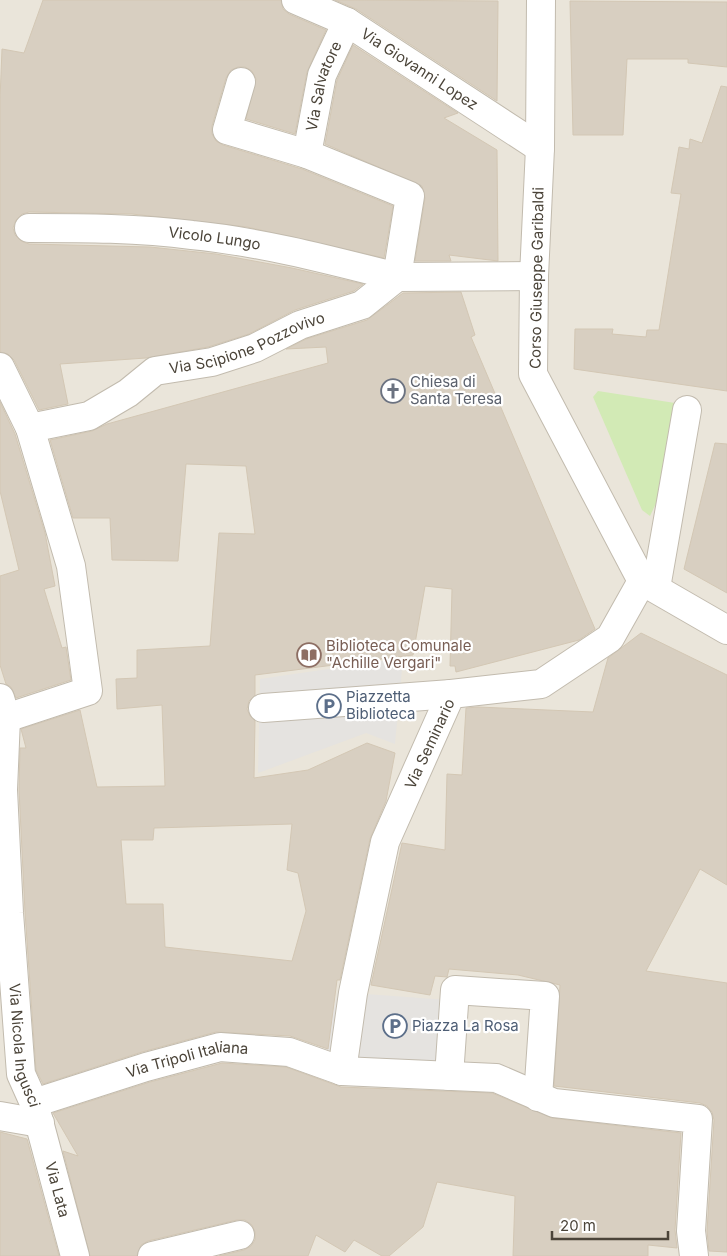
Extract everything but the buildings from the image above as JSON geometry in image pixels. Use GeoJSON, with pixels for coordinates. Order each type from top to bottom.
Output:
{"type":"FeatureCollection","features":[{"type":"Feature","properties":{"kind":"street","name":"Via Giovanni Lopez"},"geometry":{"type":"LineString","coordinates":[[296,0],[347,22],[540,148]]}},
{"type":"Feature","properties":{"kind":"street","name":"Corso Giuseppe Garibaldi"},"geometry":{"type":"LineString","coordinates":[[541,0],[540,148],[534,276],[533,374],[649,584]]}},
{"type":"Feature","properties":{"kind":"street","name":"Via Salvatore"},"geometry":{"type":"LineString","coordinates":[[307,154],[322,75],[347,22]]}},
{"type":"Feature","properties":{"kind":"street","name":"Via Salvatore"},"geometry":{"type":"LineString","coordinates":[[241,82],[228,130],[307,154],[410,196],[397,277]]}},
{"type":"Feature","properties":{"kind":"street","name":"Vicolo Lungo"},"geometry":{"type":"LineString","coordinates":[[29,228],[109,228],[193,235],[292,251],[397,277]]}},
{"type":"Feature","properties":{"kind":"street"},"geometry":{"type":"LineString","coordinates":[[397,277],[534,276]]}},
{"type":"Feature","properties":{"kind":"street","name":"Via Scipione Pozzovivo"},"geometry":{"type":"LineString","coordinates":[[30,428],[88,416],[128,393],[155,371],[212,362],[229,357],[255,348],[300,325],[362,305],[397,277]]}},
{"type":"Feature","properties":{"kind":"street"},"geometry":{"type":"LineString","coordinates":[[0,366],[8,403],[30,428],[71,566],[88,691],[3,708]]}},
{"type":"Feature","properties":{"kind":"street","name":"Via Seminario"},"geometry":{"type":"LineString","coordinates":[[342,1070],[353,993],[386,842],[451,694],[541,684],[610,638],[649,584],[687,410]]}},
{"type":"Feature","properties":{"kind":"street"},"geometry":{"type":"LineString","coordinates":[[649,584],[727,630]]}},
{"type":"Feature","properties":{"kind":"street"},"geometry":{"type":"LineString","coordinates":[[263,708],[451,694]]}},
{"type":"Feature","properties":{"kind":"street","name":"Via Nicola Ingusci"},"geometry":{"type":"LineString","coordinates":[[3,708],[4,885],[21,1074],[37,1113]]}},
{"type":"Feature","properties":{"kind":"street"},"geometry":{"type":"LineString","coordinates":[[449,1076],[455,990],[545,996],[546,1100]]}},
{"type":"Feature","properties":{"kind":"street","name":"Via Tripoli Italiana"},"geometry":{"type":"LineString","coordinates":[[37,1113],[146,1067],[220,1046],[289,1052],[342,1070]]}},
{"type":"Feature","properties":{"kind":"street"},"geometry":{"type":"LineString","coordinates":[[342,1070],[496,1078],[546,1100],[698,1119],[691,1231],[694,1256]]}},
{"type":"Feature","properties":{"kind":"street"},"geometry":{"type":"LineString","coordinates":[[0,1116],[37,1113]]}},
{"type":"Feature","properties":{"kind":"street","name":"Via Lata"},"geometry":{"type":"LineString","coordinates":[[37,1113],[75,1256]]}},
{"type":"Feature","properties":{"kind":"street"},"geometry":{"type":"LineString","coordinates":[[152,1256],[240,1235]]}},
{"type":"Feature","properties":{"kind":"shaded area"},"geometry":{"type":"Polygon","coordinates":[[[0,0],[727,0],[727,1256],[0,1256],[0,0]]]}},
{"type":"Feature","properties":{"kind":"shaded area","name":"Piazzetta Biblioteca"},"geometry":{"type":"Polygon","coordinates":[[[403,658],[395,744],[366,733],[258,773],[260,679],[403,658]]]}},
{"type":"Feature","properties":{"kind":"shaded area","name":"Piazza La Rosa"},"geometry":{"type":"Polygon","coordinates":[[[338,992],[462,1001],[457,1067],[349,1064],[324,1050],[338,992]]]}},
{"type":"Feature","properties":{"kind":"green space"},"geometry":{"type":"Polygon","coordinates":[[[598,391],[675,403],[660,495],[650,516],[642,510],[593,397],[598,391]]]}},
{"type":"Feature","properties":{"kind":"place","name":"Chiesa di Santa Teresa"},"geometry":{"type":"Point","coordinates":[393,391]}},
{"type":"Feature","properties":{"kind":"place","name":"Biblioteca Comunale \"Achille Vergari\""},"geometry":{"type":"Point","coordinates":[309,655]}},
{"type":"Feature","properties":{"kind":"place","name":"Piazzetta Biblioteca"},"geometry":{"type":"Point","coordinates":[329,706]}},
{"type":"Feature","properties":{"kind":"place","name":"Piazza La Rosa"},"geometry":{"type":"Point","coordinates":[395,1026]}}]}
